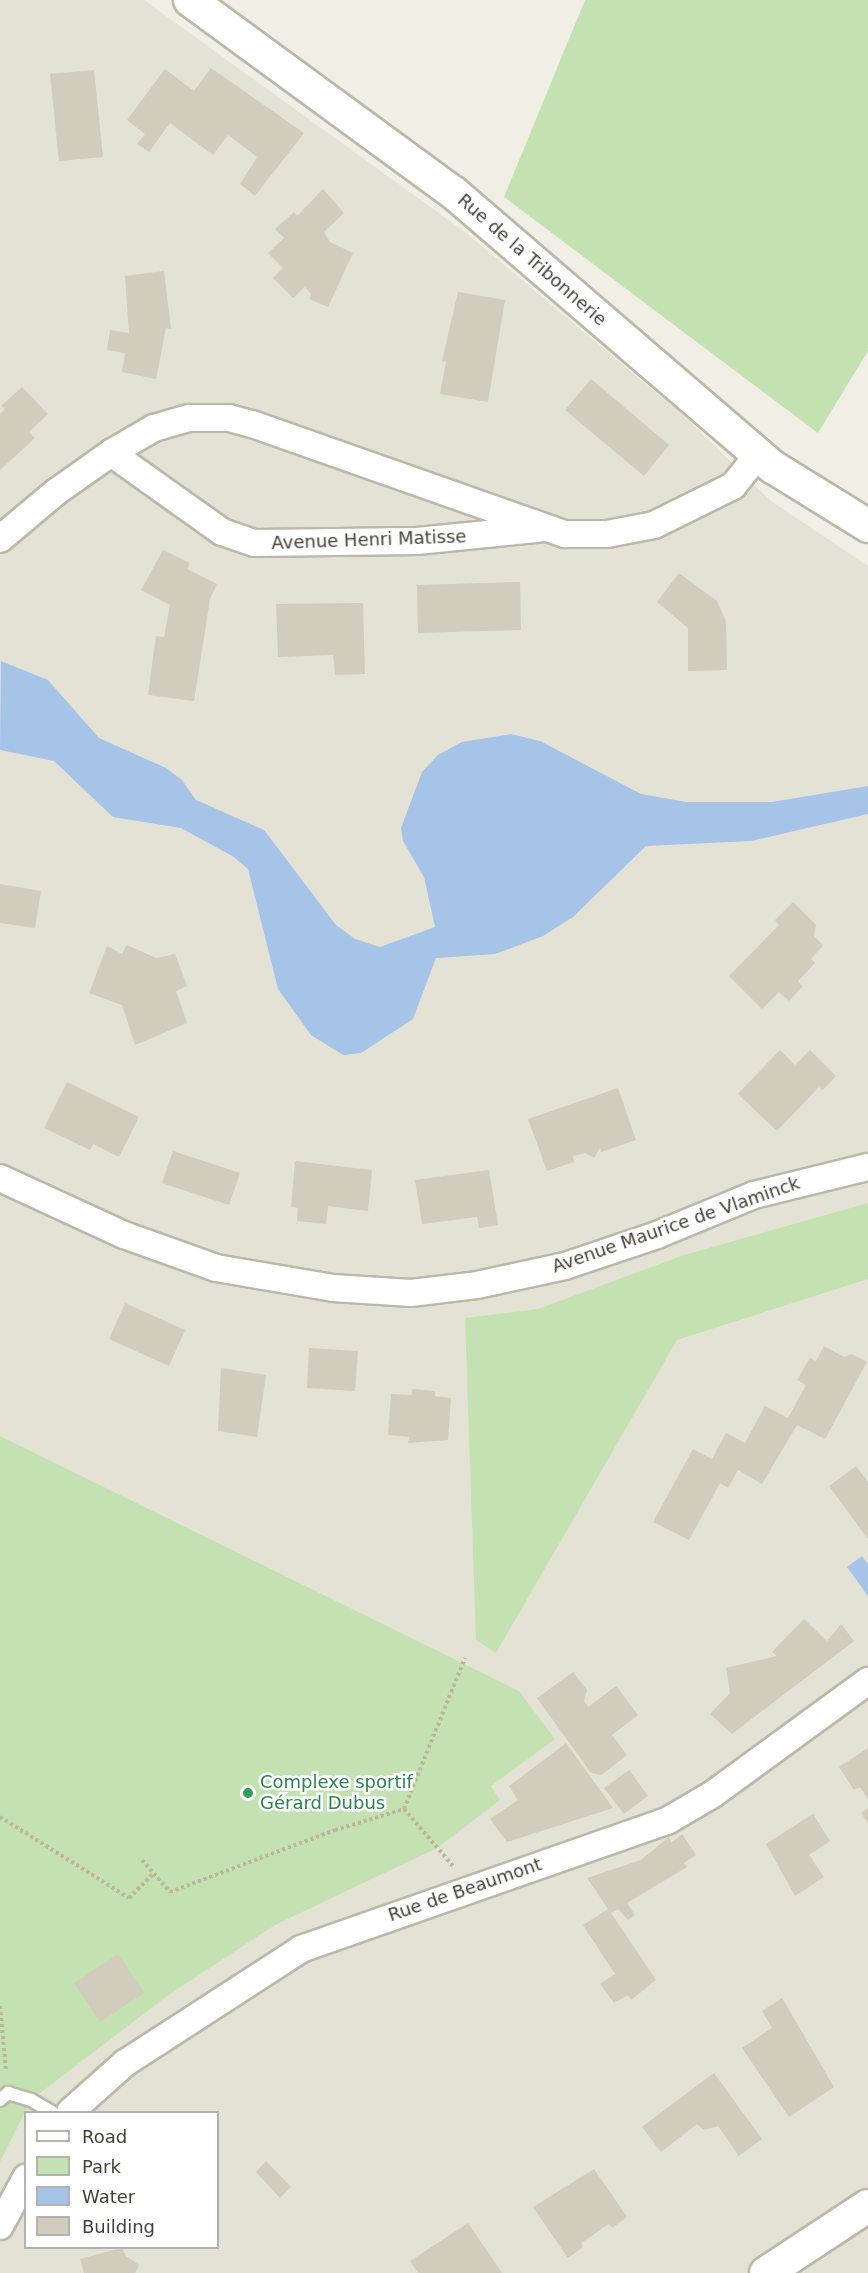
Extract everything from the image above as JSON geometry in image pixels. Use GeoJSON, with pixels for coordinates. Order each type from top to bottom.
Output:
{"type":"FeatureCollection","features":[{"type":"Feature","properties":{"kind":"street","name":"Rue de la Tribonnerie"},"geometry":{"type":"LineString","coordinates":[[190,0],[454,194],[758,455],[868,526]]}},
{"type":"Feature","properties":{"kind":"street","name":"Avenue Henri Matisse"},"geometry":{"type":"LineString","coordinates":[[0,539],[56,492],[111,453],[172,422],[229,418],[565,534],[607,534],[654,525],[733,486],[758,455]]}},
{"type":"Feature","properties":{"kind":"street","name":"Avenue Henri Matisse"},"geometry":{"type":"LineString","coordinates":[[111,453],[222,532],[254,543],[417,541],[546,528]]}},
{"type":"Feature","properties":{"kind":"street","name":"Avenue Maurice de Vlaminck"},"geometry":{"type":"LineString","coordinates":[[0,1178],[135,1239],[216,1268],[333,1288],[411,1293],[477,1285],[565,1266],[657,1235],[754,1195],[868,1167]]}},
{"type":"Feature","properties":{"kind":"street","name":"Rue de Beaumont"},"geometry":{"type":"LineString","coordinates":[[71,2111],[125,2062],[285,1957],[321,1940],[667,1821],[713,1794],[868,1681]]}},
{"type":"Feature","properties":{"kind":"street"},"geometry":{"type":"LineString","coordinates":[[0,2226],[24,2182]]}},
{"type":"Feature","properties":{"kind":"street"},"geometry":{"type":"LineString","coordinates":[[766,2273],[868,2206]]}},
{"type":"Feature","properties":{"kind":"lane"},"geometry":{"type":"LineString","coordinates":[[4,2096],[31,2100],[50,2111]]}},
{"type":"Feature","properties":{"kind":"path"},"geometry":{"type":"LineString","coordinates":[[404,1809],[465,1658]]}},
{"type":"Feature","properties":{"kind":"path"},"geometry":{"type":"LineString","coordinates":[[142,1860],[170,1892],[334,1830],[404,1809]]}},
{"type":"Feature","properties":{"kind":"path"},"geometry":{"type":"LineString","coordinates":[[404,1809],[470,1887]]}},
{"type":"Feature","properties":{"kind":"path"},"geometry":{"type":"LineString","coordinates":[[0,1817],[129,1898],[154,1873]]}},
{"type":"Feature","properties":{"kind":"path"},"geometry":{"type":"LineString","coordinates":[[0,2006],[4,2096]]}},
{"type":"Feature","properties":{"kind":"shaded area"},"geometry":{"type":"Polygon","coordinates":[[[0,0],[144,0],[465,232],[686,418],[771,501],[868,566],[868,2273],[0,2273],[0,0]]]}},
{"type":"Feature","properties":{"kind":"green space"},"geometry":{"type":"Polygon","coordinates":[[[585,0],[868,0],[868,351],[818,433],[504,197],[585,0]]]}},
{"type":"Feature","properties":{"kind":"green space"},"geometry":{"type":"Polygon","coordinates":[[[868,1203],[868,1279],[677,1340],[496,1653],[476,1640],[465,1318],[538,1309],[684,1255],[868,1203]]]}},
{"type":"Feature","properties":{"kind":"green space","name":"Complexe sportif Gérard Dubus"},"geometry":{"type":"Polygon","coordinates":[[[0,1436],[519,1691],[555,1739],[491,1786],[500,1800],[437,1848],[275,1925],[167,1996],[31,2100],[0,2162],[0,1436]]]}},
{"type":"Feature","properties":{"kind":"water"},"geometry":{"type":"Polygon","coordinates":[[[1,661],[48,680],[99,738],[166,768],[182,780],[196,800],[264,830],[336,925],[355,939],[380,947],[435,927],[424,877],[403,841],[401,828],[422,772],[438,755],[462,742],[511,734],[540,741],[641,794],[686,802],[772,802],[868,786],[868,814],[751,841],[646,846],[573,917],[543,936],[495,954],[436,958],[413,1019],[361,1053],[343,1055],[311,1035],[278,989],[248,869],[234,857],[181,828],[113,817],[54,761],[0,750],[1,661]]]}},
{"type":"Feature","properties":{"kind":"water"},"geometry":{"type":"Polygon","coordinates":[[[862,1556],[868,1564],[868,1596],[847,1567],[862,1556]]]}},
{"type":"Feature","properties":{"kind":"building"},"geometry":{"type":"Polygon","coordinates":[[[211,68],[304,133],[255,196],[240,184],[257,157],[228,135],[213,155],[170,123],[149,152],[137,144],[145,134],[127,120],[165,69],[194,91],[211,68]]]}},
{"type":"Feature","properties":{"kind":"building"},"geometry":{"type":"Polygon","coordinates":[[[94,70],[103,157],[59,161],[50,74],[94,70]]]}},
{"type":"Feature","properties":{"kind":"building"},"geometry":{"type":"Polygon","coordinates":[[[323,189],[344,213],[324,232],[330,242],[353,253],[328,307],[309,299],[311,294],[305,287],[293,298],[273,278],[283,268],[268,253],[284,238],[275,229],[294,212],[297,216],[323,189]]]}},
{"type":"Feature","properties":{"kind":"building"},"geometry":{"type":"Polygon","coordinates":[[[164,271],[171,329],[166,328],[156,379],[122,372],[125,353],[107,350],[110,330],[129,333],[125,276],[164,271]]]}},
{"type":"Feature","properties":{"kind":"building"},"geometry":{"type":"Polygon","coordinates":[[[458,292],[505,300],[488,402],[440,394],[446,362],[442,361],[458,292]]]}},
{"type":"Feature","properties":{"kind":"building"},"geometry":{"type":"Polygon","coordinates":[[[591,379],[669,445],[644,476],[565,410],[591,379]]]}},
{"type":"Feature","properties":{"kind":"building"},"geometry":{"type":"Polygon","coordinates":[[[22,387],[48,414],[29,432],[35,438],[0,470],[0,414],[5,409],[1,406],[22,387]]]}},
{"type":"Feature","properties":{"kind":"building"},"geometry":{"type":"Polygon","coordinates":[[[163,550],[190,563],[187,569],[217,584],[210,599],[194,701],[148,695],[156,636],[164,637],[170,605],[141,590],[163,550]]]}},
{"type":"Feature","properties":{"kind":"building"},"geometry":{"type":"Polygon","coordinates":[[[679,573],[717,601],[726,621],[727,670],[688,671],[688,628],[657,602],[679,573]]]}},
{"type":"Feature","properties":{"kind":"building"},"geometry":{"type":"Polygon","coordinates":[[[520,582],[521,630],[418,633],[417,585],[520,582]]]}},
{"type":"Feature","properties":{"kind":"building"},"geometry":{"type":"Polygon","coordinates":[[[363,603],[365,674],[335,675],[333,655],[278,657],[276,604],[363,603]]]}},
{"type":"Feature","properties":{"kind":"building"},"geometry":{"type":"Polygon","coordinates":[[[0,884],[41,891],[35,928],[0,923],[0,884]]]}},
{"type":"Feature","properties":{"kind":"building"},"geometry":{"type":"Polygon","coordinates":[[[793,902],[816,925],[814,936],[823,945],[811,959],[815,963],[798,981],[803,986],[789,1001],[779,992],[762,1009],[729,976],[779,925],[775,920],[793,902]]]}},
{"type":"Feature","properties":{"kind":"building"},"geometry":{"type":"Polygon","coordinates":[[[127,945],[156,958],[175,954],[187,986],[176,991],[187,1023],[135,1045],[122,1005],[89,993],[107,946],[122,954],[127,945]]]}},
{"type":"Feature","properties":{"kind":"building"},"geometry":{"type":"Polygon","coordinates":[[[780,1050],[795,1065],[810,1050],[836,1076],[823,1090],[819,1087],[777,1131],[738,1094],[780,1050]]]}},
{"type":"Feature","properties":{"kind":"building"},"geometry":{"type":"Polygon","coordinates":[[[67,1082],[139,1117],[119,1157],[93,1144],[90,1150],[44,1128],[67,1082]]]}},
{"type":"Feature","properties":{"kind":"building"},"geometry":{"type":"Polygon","coordinates":[[[618,1088],[636,1140],[601,1152],[600,1148],[594,1158],[585,1153],[573,1156],[574,1162],[547,1171],[528,1119],[618,1088]]]}},
{"type":"Feature","properties":{"kind":"building"},"geometry":{"type":"Polygon","coordinates":[[[173,1151],[240,1173],[229,1205],[162,1183],[173,1151]]]}},
{"type":"Feature","properties":{"kind":"building"},"geometry":{"type":"Polygon","coordinates":[[[295,1161],[372,1170],[368,1211],[328,1206],[326,1224],[297,1221],[298,1208],[291,1207],[295,1161]]]}},
{"type":"Feature","properties":{"kind":"building"},"geometry":{"type":"Polygon","coordinates":[[[489,1170],[498,1225],[479,1228],[477,1217],[422,1224],[415,1180],[489,1170]]]}},
{"type":"Feature","properties":{"kind":"building"},"geometry":{"type":"Polygon","coordinates":[[[125,1303],[185,1330],[169,1366],[109,1339],[125,1303]]]}},
{"type":"Feature","properties":{"kind":"building"},"geometry":{"type":"Polygon","coordinates":[[[824,1346],[844,1357],[852,1354],[867,1362],[825,1439],[797,1425],[762,1484],[738,1470],[728,1488],[720,1483],[689,1540],[653,1522],[693,1449],[712,1459],[726,1433],[745,1443],[765,1406],[788,1418],[806,1385],[797,1380],[810,1358],[816,1361],[824,1346]]]}},
{"type":"Feature","properties":{"kind":"building"},"geometry":{"type":"Polygon","coordinates":[[[309,1348],[358,1351],[355,1391],[307,1388],[309,1348]]]}},
{"type":"Feature","properties":{"kind":"building"},"geometry":{"type":"Polygon","coordinates":[[[221,1368],[266,1375],[257,1437],[218,1431],[221,1368]]]}},
{"type":"Feature","properties":{"kind":"building"},"geometry":{"type":"Polygon","coordinates":[[[412,1389],[435,1391],[435,1396],[451,1398],[448,1440],[408,1443],[409,1437],[388,1435],[391,1394],[412,1395],[412,1389]]]}},
{"type":"Feature","properties":{"kind":"building"},"geometry":{"type":"Polygon","coordinates":[[[856,1466],[868,1482],[868,1539],[829,1486],[856,1466]]]}},
{"type":"Feature","properties":{"kind":"building"},"geometry":{"type":"Polygon","coordinates":[[[804,1619],[827,1641],[841,1624],[854,1641],[732,1734],[710,1714],[730,1693],[726,1668],[777,1656],[772,1652],[804,1619]]]}},
{"type":"Feature","properties":{"kind":"building"},"geometry":{"type":"Polygon","coordinates":[[[573,1672],[587,1690],[584,1701],[588,1707],[616,1686],[638,1715],[612,1735],[627,1755],[601,1775],[591,1773],[537,1698],[573,1672]]]}},
{"type":"Feature","properties":{"kind":"building"},"geometry":{"type":"Polygon","coordinates":[[[566,1743],[613,1808],[507,1842],[490,1819],[518,1800],[509,1786],[566,1743]]]}},
{"type":"Feature","properties":{"kind":"building"},"geometry":{"type":"Polygon","coordinates":[[[868,1748],[868,1799],[860,1787],[854,1790],[839,1767],[868,1748]]]}},
{"type":"Feature","properties":{"kind":"building"},"geometry":{"type":"Polygon","coordinates":[[[629,1770],[648,1796],[624,1814],[604,1788],[629,1770]]]}},
{"type":"Feature","properties":{"kind":"building"},"geometry":{"type":"Polygon","coordinates":[[[868,1808],[868,1823],[861,1813],[868,1808]]]}},
{"type":"Feature","properties":{"kind":"building"},"geometry":{"type":"Polygon","coordinates":[[[813,1814],[830,1841],[809,1855],[824,1877],[795,1896],[766,1844],[813,1814]]]}},
{"type":"Feature","properties":{"kind":"building"},"geometry":{"type":"Polygon","coordinates":[[[682,1834],[696,1855],[684,1863],[687,1867],[627,1903],[635,1915],[628,1920],[618,1909],[611,1913],[656,1980],[631,2000],[628,1995],[614,2003],[600,1984],[615,1974],[583,1925],[608,1909],[587,1878],[641,1860],[669,1837],[671,1843],[682,1834]]]}},
{"type":"Feature","properties":{"kind":"building"},"geometry":{"type":"Polygon","coordinates":[[[118,1954],[144,1993],[100,2022],[74,1983],[118,1954]]]}},
{"type":"Feature","properties":{"kind":"building"},"geometry":{"type":"Polygon","coordinates":[[[782,1998],[834,2087],[789,2117],[742,2048],[772,2028],[762,2011],[782,1998]]]}},
{"type":"Feature","properties":{"kind":"building"},"geometry":{"type":"Polygon","coordinates":[[[714,2073],[762,2139],[739,2156],[718,2126],[704,2130],[697,2124],[661,2152],[642,2127],[714,2073]]]}},
{"type":"Feature","properties":{"kind":"building"},"geometry":{"type":"Polygon","coordinates":[[[266,2161],[291,2187],[280,2198],[256,2172],[266,2161]]]}},
{"type":"Feature","properties":{"kind":"building"},"geometry":{"type":"Polygon","coordinates":[[[594,2169],[627,2217],[612,2228],[609,2224],[581,2243],[583,2247],[568,2258],[533,2207],[594,2169]]]}},
{"type":"Feature","properties":{"kind":"building"},"geometry":{"type":"Polygon","coordinates":[[[468,2223],[502,2273],[418,2273],[410,2261],[468,2223]]]}},
{"type":"Feature","properties":{"kind":"building"},"geometry":{"type":"Polygon","coordinates":[[[122,2249],[126,2256],[139,2265],[135,2273],[84,2273],[80,2259],[122,2249]]]}},
{"type":"Feature","properties":{"kind":"place","name":"Complexe sportif Gérard Dubus"},"geometry":{"type":"Point","coordinates":[248,1793]}}]}
